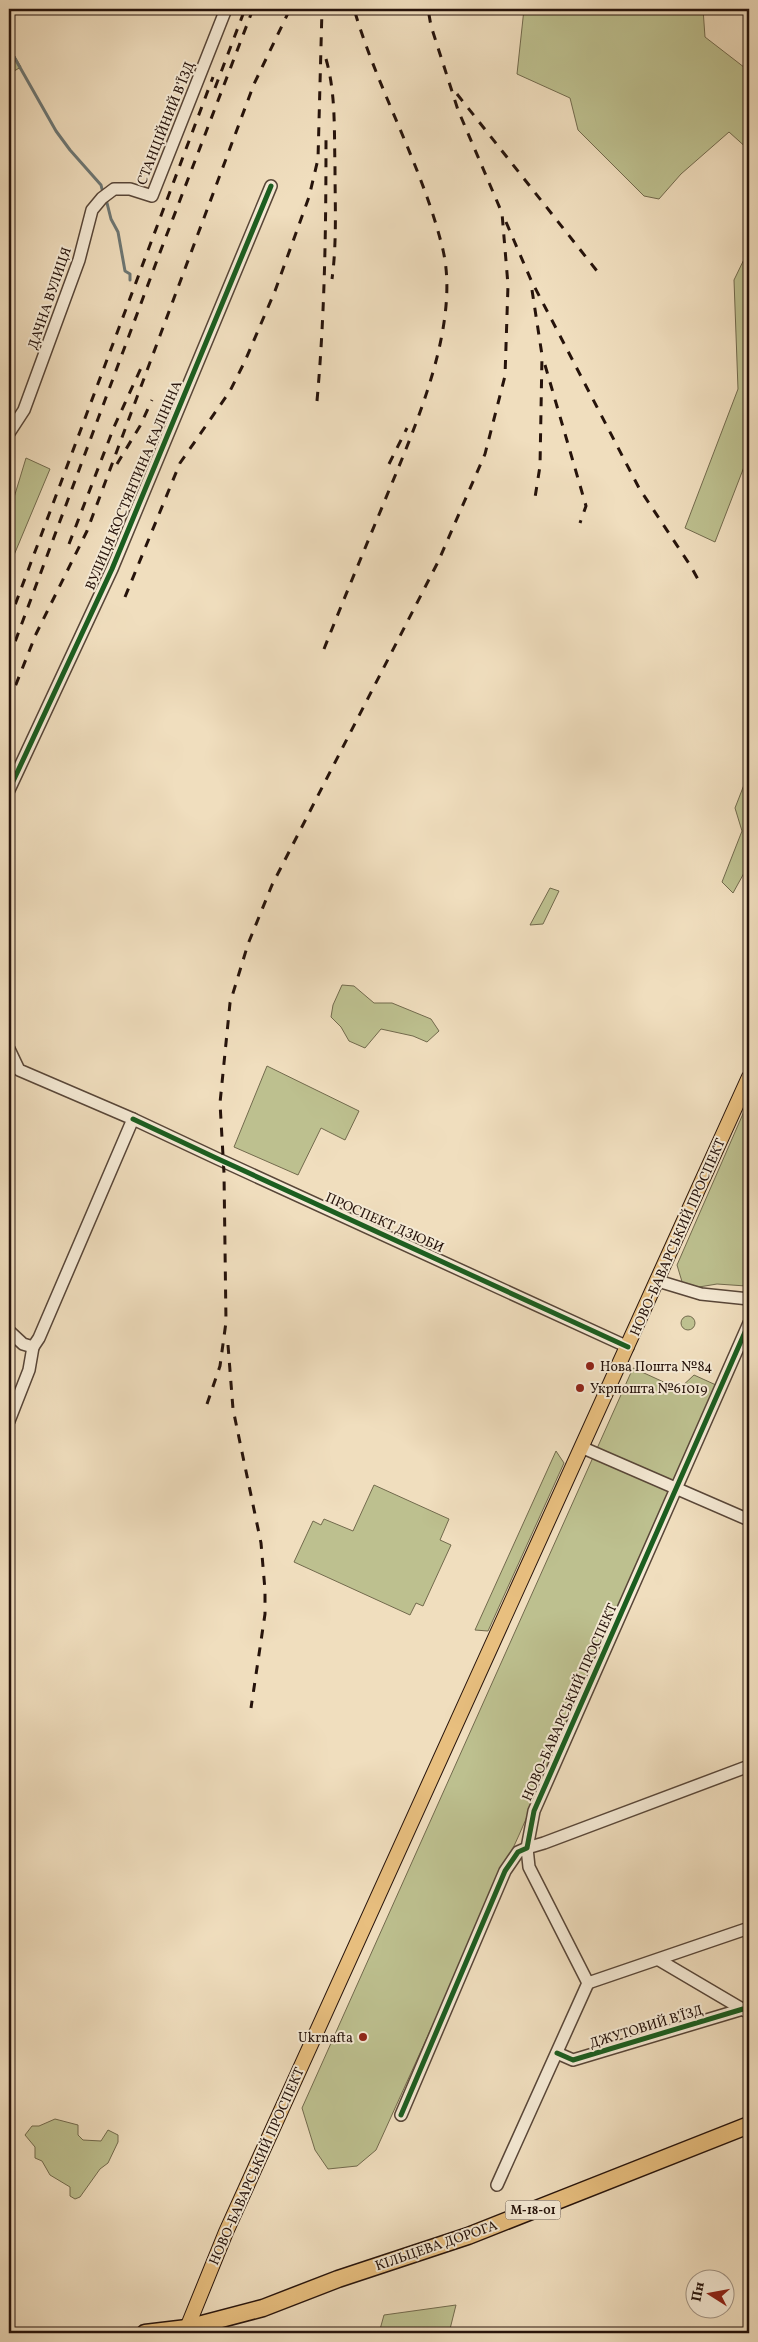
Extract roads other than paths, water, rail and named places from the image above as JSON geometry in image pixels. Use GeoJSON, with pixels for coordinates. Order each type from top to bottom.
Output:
{"type":"FeatureCollection","features":[{"type":"Feature","properties":{"kind":"highway","name":"КІЛЬЦЕВА ДОРОГА"},"geometry":{"type":"LineString","coordinates":[[145,2333],[186,2330],[263,2308],[345,2276],[468,2236],[749,2125]]}},
{"type":"Feature","properties":{"kind":"main road","name":"НОВО-БАВАРСЬКИЙ ПРОСПЕКТ"},"geometry":{"type":"LineString","coordinates":[[186,2330],[226,2232],[749,1077]]}},
{"type":"Feature","properties":{"kind":"street","name":"СТАНЦІЙНИЙ В’ЇЗД"},"geometry":{"type":"LineString","coordinates":[[105,194],[130,189],[152,196],[226,9]]}},
{"type":"Feature","properties":{"kind":"street","name":"ВУЛИЦЯ КОСТЯНТИНА КАЛІНІНА"},"geometry":{"type":"LineString","coordinates":[[9,790],[112,570],[271,186]]}},
{"type":"Feature","properties":{"kind":"street","name":"ДАЧНА ВУЛИЦЯ"},"geometry":{"type":"LineString","coordinates":[[9,433],[24,410],[79,260],[92,210],[105,194]]}},
{"type":"Feature","properties":{"kind":"street"},"geometry":{"type":"LineString","coordinates":[[9,1049],[19,1070],[133,1119],[39,1338],[33,1347],[29,1370],[9,1421]]}},
{"type":"Feature","properties":{"kind":"street"},"geometry":{"type":"LineString","coordinates":[[9,1076],[19,1070]]}},
{"type":"Feature","properties":{"kind":"street","name":"ПРОСПЕКТ ДЗЮБИ"},"geometry":{"type":"LineString","coordinates":[[133,1119],[628,1347]]}},
{"type":"Feature","properties":{"kind":"street"},"geometry":{"type":"LineString","coordinates":[[658,1281],[701,1294],[749,1299]]}},
{"type":"Feature","properties":{"kind":"street","name":"НОВО-БАВАРСЬКИЙ ПРОСПЕКТ"},"geometry":{"type":"LineString","coordinates":[[588,1983],[529,1867],[527,1848],[534,1812],[749,1323]]}},
{"type":"Feature","properties":{"kind":"street"},"geometry":{"type":"LineString","coordinates":[[9,1331],[23,1344],[33,1347]]}},
{"type":"Feature","properties":{"kind":"street"},"geometry":{"type":"LineString","coordinates":[[581,1448],[749,1520]]}},
{"type":"Feature","properties":{"kind":"street"},"geometry":{"type":"LineString","coordinates":[[400,2115],[505,1871],[518,1852],[749,1766]]}},
{"type":"Feature","properties":{"kind":"street"},"geometry":{"type":"LineString","coordinates":[[497,2184],[588,1983],[749,1928]]}},
{"type":"Feature","properties":{"kind":"street"},"geometry":{"type":"LineString","coordinates":[[659,1960],[746,2011]]}},
{"type":"Feature","properties":{"kind":"street","name":"ДЖУТОВИЙ В’ЇЗД"},"geometry":{"type":"LineString","coordinates":[[556,2053],[573,2060],[746,2011]]}},
{"type":"Feature","properties":{"kind":"waterway"},"geometry":{"type":"LineString","coordinates":[[9,48],[56,131],[101,185],[103,193]]}},
{"type":"Feature","properties":{"kind":"waterway"},"geometry":{"type":"LineString","coordinates":[[106,199],[111,219],[118,232],[125,271],[130,274],[130,280]]}},
{"type":"Feature","properties":{"kind":"railway"},"geometry":{"type":"LineString","coordinates":[[215,88],[245,9]]}},
{"type":"Feature","properties":{"kind":"railway"},"geometry":{"type":"LineString","coordinates":[[9,658],[253,9]]}},
{"type":"Feature","properties":{"kind":"railway"},"geometry":{"type":"LineString","coordinates":[[9,702],[36,634],[87,531],[254,84],[290,9]]}},
{"type":"Feature","properties":{"kind":"railway"},"geometry":{"type":"LineString","coordinates":[[125,597],[180,463],[230,391],[245,361],[275,291],[309,197],[318,159],[322,9]]}},
{"type":"Feature","properties":{"kind":"railway"},"geometry":{"type":"LineString","coordinates":[[324,649],[407,446],[431,380],[440,346],[447,280],[443,250],[424,189],[375,70],[354,9]]}},
{"type":"Feature","properties":{"kind":"railway"},"geometry":{"type":"LineString","coordinates":[[207,1404],[220,1366],[226,1322],[224,1173],[220,1103],[230,1003],[248,944],[272,885],[438,562],[485,454],[505,376],[508,285],[502,213],[458,110],[431,26],[428,9]]}},
{"type":"Feature","properties":{"kind":"railway"},"geometry":{"type":"LineString","coordinates":[[326,59],[333,99],[334,126],[335,251],[332,279]]}},
{"type":"Feature","properties":{"kind":"railway"},"geometry":{"type":"LineString","coordinates":[[9,621],[213,77]]}},
{"type":"Feature","properties":{"kind":"railway"},"geometry":{"type":"LineString","coordinates":[[457,94],[597,271]]}},
{"type":"Feature","properties":{"kind":"railway"},"geometry":{"type":"LineString","coordinates":[[317,401],[322,335],[326,136]]}},
{"type":"Feature","properties":{"kind":"railway"},"geometry":{"type":"LineString","coordinates":[[506,222],[531,280],[639,488],[699,581]]}},
{"type":"Feature","properties":{"kind":"railway"},"geometry":{"type":"LineString","coordinates":[[532,290],[542,355],[540,466],[534,504]]}},
{"type":"Feature","properties":{"kind":"railway"},"geometry":{"type":"LineString","coordinates":[[545,365],[586,506],[580,523]]}},
{"type":"Feature","properties":{"kind":"railway"},"geometry":{"type":"LineString","coordinates":[[69,544],[114,427],[141,368]]}},
{"type":"Feature","properties":{"kind":"railway"},"geometry":{"type":"LineString","coordinates":[[117,464],[140,426],[152,400]]}},
{"type":"Feature","properties":{"kind":"railway"},"geometry":{"type":"LineString","coordinates":[[389,464],[407,428]]}},
{"type":"Feature","properties":{"kind":"railway"},"geometry":{"type":"LineString","coordinates":[[228,1345],[233,1409],[261,1543],[265,1590],[265,1614],[251,1708]]}},
{"type":"Feature","properties":{"kind":"place","name":"Нова Пошта №84"},"geometry":{"type":"Point","coordinates":[590,1366]}},
{"type":"Feature","properties":{"kind":"place","name":"Укрпошта №61019"},"geometry":{"type":"Point","coordinates":[580,1388]}},
{"type":"Feature","properties":{"kind":"place","name":"Ukrnafta"},"geometry":{"type":"Point","coordinates":[363,2037]}}]}
